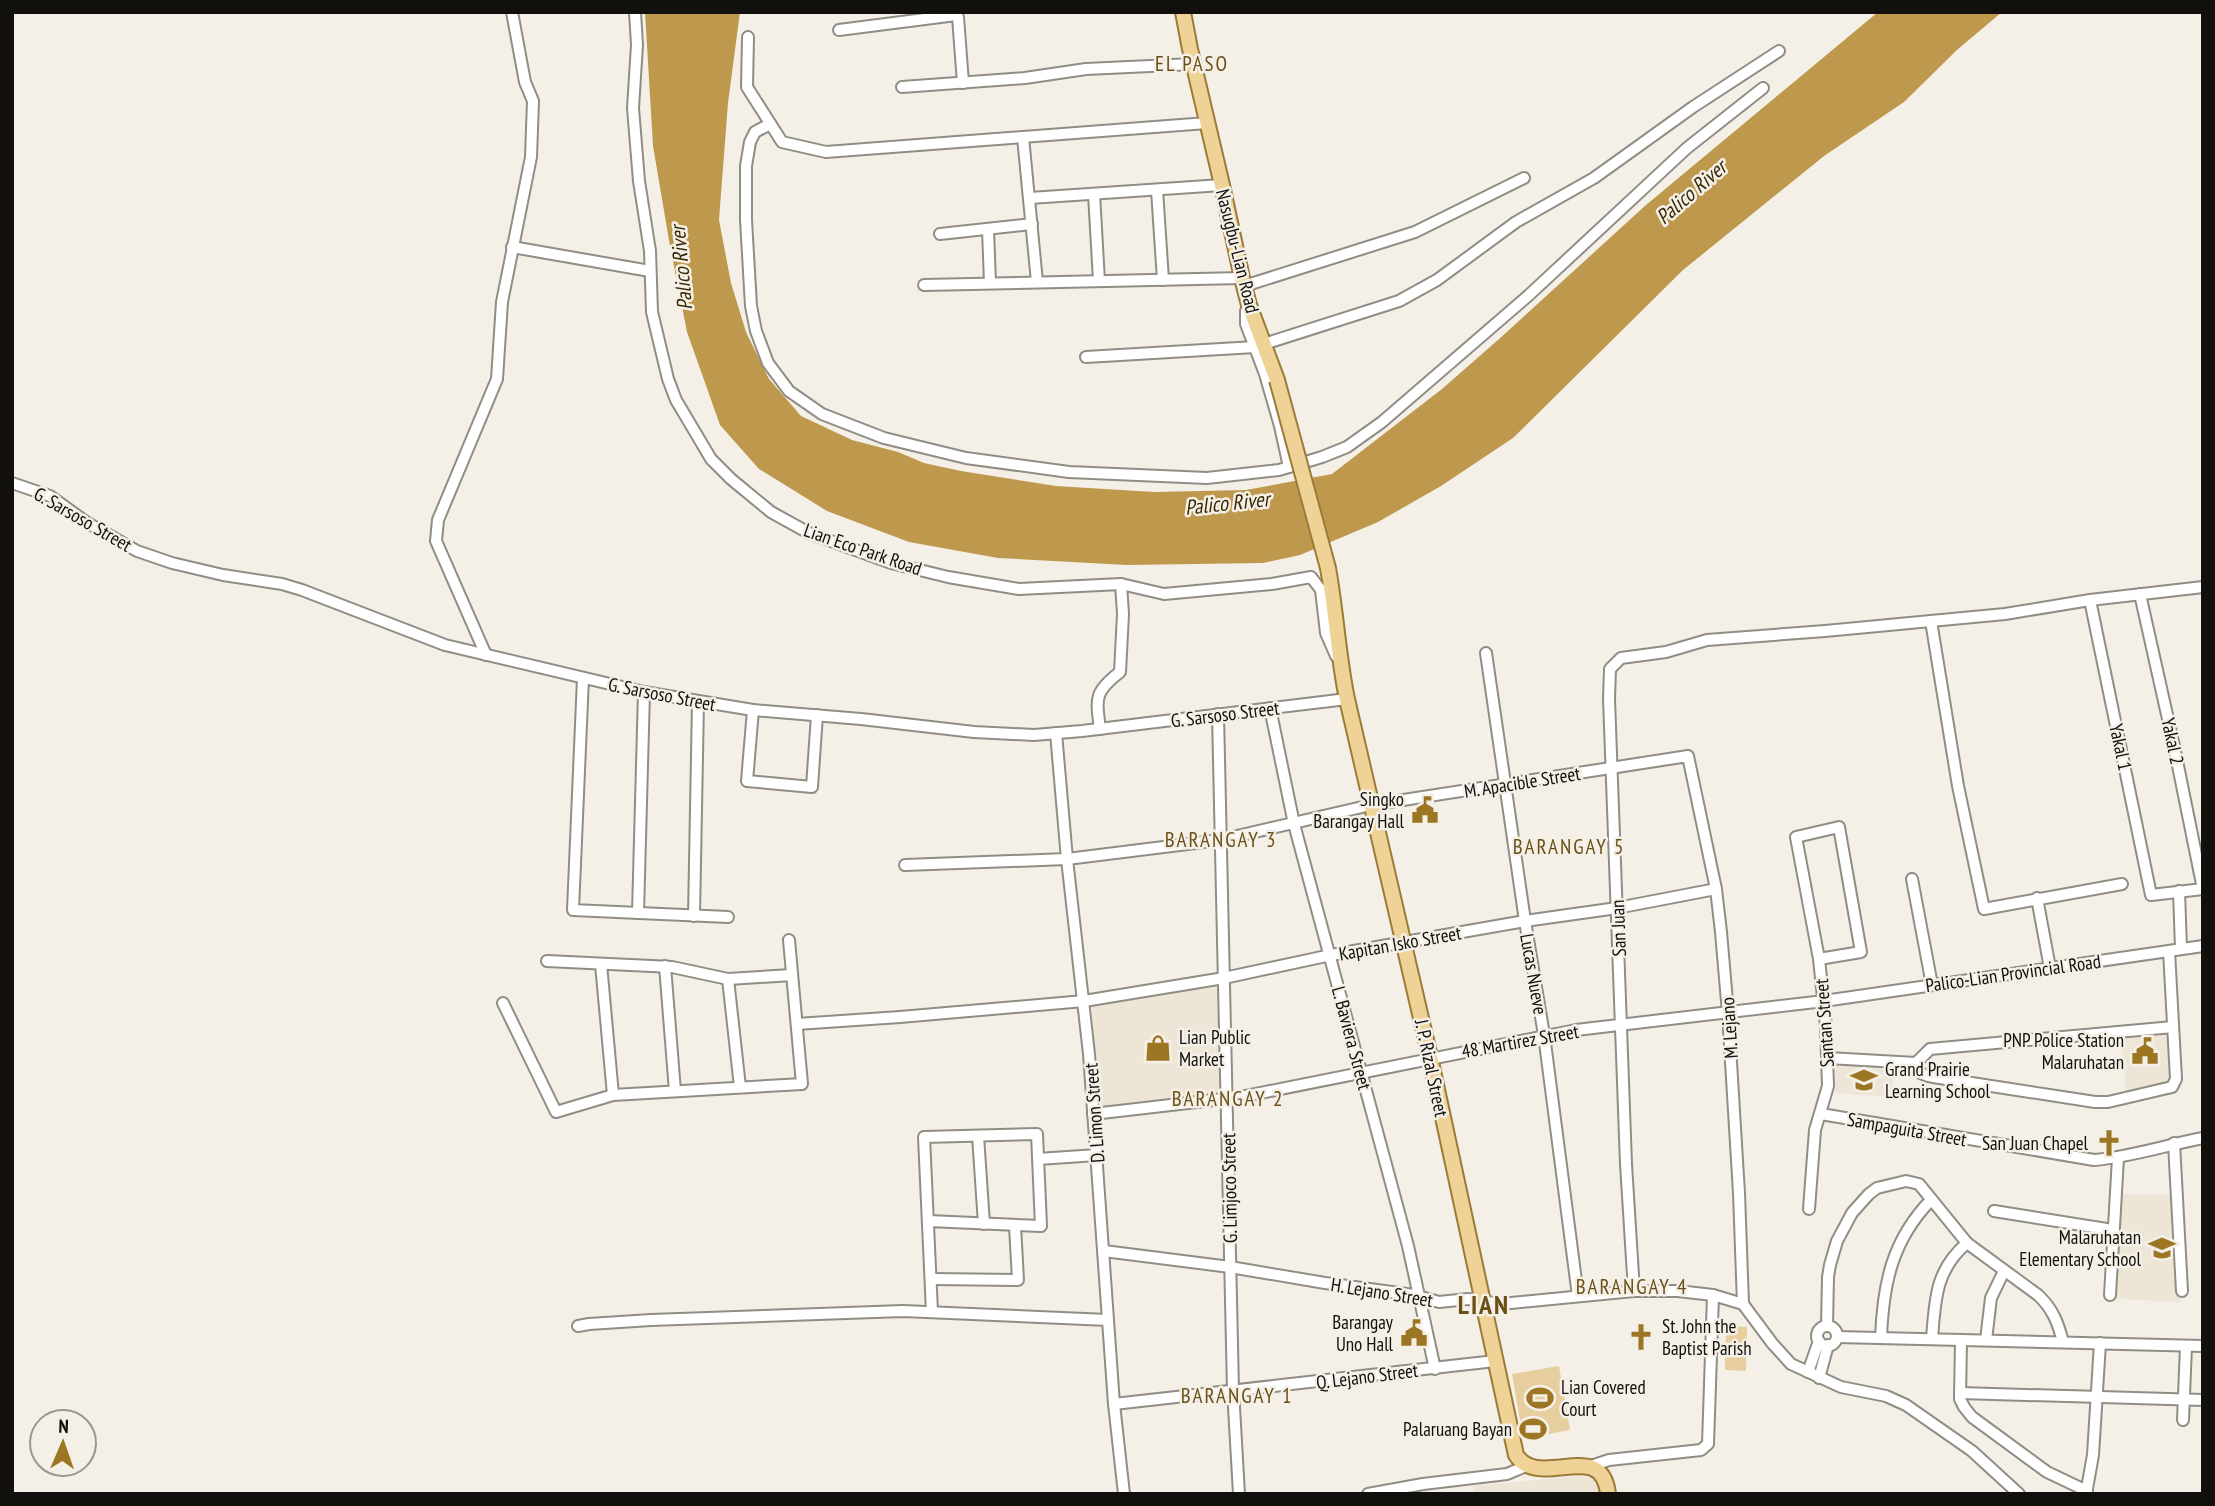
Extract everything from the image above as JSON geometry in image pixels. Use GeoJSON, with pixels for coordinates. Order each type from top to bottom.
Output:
{"type":"FeatureCollection","features":[{"type":"Feature","properties":{"kind":"main road","name":"Nasugbu-Lian Road"},"geometry":{"type":"LineString","coordinates":[[1183,12],[1259,345],[1277,380],[1328,568]]}},
{"type":"Feature","properties":{"kind":"main road","name":"J. P. Rizal Street"},"geometry":{"type":"LineString","coordinates":[[1328,568],[1346,699],[1430,1057],[1516,1455],[1527,1466]]}},
{"type":"Feature","properties":{"kind":"main road"},"geometry":{"type":"LineString","coordinates":[[1527,1466],[1591,1466],[1606,1481],[1608,1494]]}},
{"type":"Feature","properties":{"kind":"street"},"geometry":{"type":"LineString","coordinates":[[486,654],[436,541],[438,520],[497,379],[502,302],[531,157],[533,101],[525,82],[512,12]]}},
{"type":"Feature","properties":{"kind":"street","name":"Lian Eco Park Road"},"geometry":{"type":"LineString","coordinates":[[635,12],[637,45],[633,108],[639,181],[650,251],[652,312],[668,379],[676,400],[711,459],[730,479],[771,512],[809,533],[891,563],[948,577],[1019,589],[1121,584],[1164,594],[1272,584],[1311,577],[1321,590],[1326,633],[1340,667]]}},
{"type":"Feature","properties":{"kind":"street"},"geometry":{"type":"LineString","coordinates":[[839,30],[908,16],[957,16],[962,83]]}},
{"type":"Feature","properties":{"kind":"street"},"geometry":{"type":"LineString","coordinates":[[748,37],[747,87],[782,142],[826,152],[1207,123]]}},
{"type":"Feature","properties":{"kind":"street"},"geometry":{"type":"LineString","coordinates":[[1086,357],[1259,345],[1399,301],[1437,280],[1516,222],[1594,178],[1693,107],[1779,51]]}},
{"type":"Feature","properties":{"kind":"street"},"geometry":{"type":"LineString","coordinates":[[902,87],[1070,73],[1086,69],[1193,64]]}},
{"type":"Feature","properties":{"kind":"street"},"geometry":{"type":"LineString","coordinates":[[770,124],[755,132],[750,142],[746,166],[751,306],[756,331],[768,363],[789,391],[822,414],[884,438],[966,458],[1069,472],[1207,478],[1289,467],[1347,447],[1382,422],[1529,295],[1687,148],[1763,88]]}},
{"type":"Feature","properties":{"kind":"street"},"geometry":{"type":"LineString","coordinates":[[1023,136],[1037,282]]}},
{"type":"Feature","properties":{"kind":"street"},"geometry":{"type":"LineString","coordinates":[[924,285],[1163,279],[1243,282],[1415,232],[1524,178]]}},
{"type":"Feature","properties":{"kind":"street"},"geometry":{"type":"LineString","coordinates":[[1030,198],[1222,186]]}},
{"type":"Feature","properties":{"kind":"street"},"geometry":{"type":"LineString","coordinates":[[1157,190],[1163,279]]}},
{"type":"Feature","properties":{"kind":"street"},"geometry":{"type":"LineString","coordinates":[[1094,194],[1099,281]]}},
{"type":"Feature","properties":{"kind":"street"},"geometry":{"type":"LineString","coordinates":[[940,234],[1031,225]]}},
{"type":"Feature","properties":{"kind":"street"},"geometry":{"type":"LineString","coordinates":[[988,229],[990,283]]}},
{"type":"Feature","properties":{"kind":"street"},"geometry":{"type":"LineString","coordinates":[[512,247],[650,271]]}},
{"type":"Feature","properties":{"kind":"street"},"geometry":{"type":"LineString","coordinates":[[1259,345],[1289,467]]}},
{"type":"Feature","properties":{"kind":"street","name":"G. Sarsoso Street"},"geometry":{"type":"LineString","coordinates":[[12,482],[50,496],[86,522],[137,551],[172,563],[302,590],[444,645],[698,702],[753,710],[1016,735],[1100,729],[1346,699]]}},
{"type":"Feature","properties":{"kind":"street"},"geometry":{"type":"LineString","coordinates":[[1100,729],[1096,701],[1105,684],[1120,673],[1123,614],[1121,584]]}},
{"type":"Feature","properties":{"kind":"street","name":"San Juan"},"geometry":{"type":"LineString","coordinates":[[1634,1291],[1611,768],[1610,669],[1621,658],[1666,652],[1707,640],[2005,614],[2090,600],[2203,587]]}},
{"type":"Feature","properties":{"kind":"street","name":"Yakal 2"},"geometry":{"type":"LineString","coordinates":[[2140,594],[2203,889]]}},
{"type":"Feature","properties":{"kind":"street","name":"Yakal 1"},"geometry":{"type":"LineString","coordinates":[[2090,600],[2151,895],[2179,891]]}},
{"type":"Feature","properties":{"kind":"street"},"geometry":{"type":"LineString","coordinates":[[1931,621],[1958,786],[1984,909],[2122,884]]}},
{"type":"Feature","properties":{"kind":"street","name":"Lucas Nueve"},"geometry":{"type":"LineString","coordinates":[[1486,653],[1544,1035],[1578,1296]]}},
{"type":"Feature","properties":{"kind":"street"},"geometry":{"type":"LineString","coordinates":[[583,678],[572,910],[728,917]]}},
{"type":"Feature","properties":{"kind":"street"},"geometry":{"type":"LineString","coordinates":[[638,913],[644,692]]}},
{"type":"Feature","properties":{"kind":"street"},"geometry":{"type":"LineString","coordinates":[[694,916],[698,702]]}},
{"type":"Feature","properties":{"kind":"street","name":"L. Baviera Street"},"geometry":{"type":"LineString","coordinates":[[1270,708],[1294,824],[1331,955],[1420,1298],[1435,1368]]}},
{"type":"Feature","properties":{"kind":"street"},"geometry":{"type":"LineString","coordinates":[[753,710],[747,781],[812,787],[817,715]]}},
{"type":"Feature","properties":{"kind":"street","name":"G. Limjoco Street"},"geometry":{"type":"LineString","coordinates":[[1218,714],[1233,1390],[1239,1494]]}},
{"type":"Feature","properties":{"kind":"street","name":"D. Limon Street"},"geometry":{"type":"LineString","coordinates":[[1056,733],[1067,859],[1084,1001],[1114,1404],[1124,1494]]}},
{"type":"Feature","properties":{"kind":"street","name":"M. Apacible Street"},"geometry":{"type":"LineString","coordinates":[[905,865],[1067,859],[1220,840],[1371,805],[1688,756]]}},
{"type":"Feature","properties":{"kind":"street","name":"M. Lejano"},"geometry":{"type":"LineString","coordinates":[[1688,756],[1716,889],[1728,1013],[1743,1304]]}},
{"type":"Feature","properties":{"kind":"street","name":"Santan Street"},"geometry":{"type":"LineString","coordinates":[[1809,1209],[1815,1130],[1828,1086],[1828,1058],[1819,959],[1796,838],[1839,827],[1861,952],[1819,959]]}},
{"type":"Feature","properties":{"kind":"street"},"geometry":{"type":"LineString","coordinates":[[1912,879],[1932,985]]}},
{"type":"Feature","properties":{"kind":"street","name":"Kapitan Isko Street"},"geometry":{"type":"LineString","coordinates":[[797,1024],[1084,1001],[1224,978],[1404,942],[1617,908],[1716,889]]}},
{"type":"Feature","properties":{"kind":"street"},"geometry":{"type":"LineString","coordinates":[[1916,1063],[1920,1073],[1933,1077],[2095,1102],[2108,1102],[2172,1087],[2176,1079],[2173,1027],[2179,891],[2203,889]]}},
{"type":"Feature","properties":{"kind":"street"},"geometry":{"type":"LineString","coordinates":[[2037,898],[2050,968]]}},
{"type":"Feature","properties":{"kind":"street"},"geometry":{"type":"LineString","coordinates":[[503,1003],[556,1112],[613,1095],[802,1084],[789,940]]}},
{"type":"Feature","properties":{"kind":"street","name":"Palico-Lian Provincial Road"},"geometry":{"type":"LineString","coordinates":[[1824,1001],[2203,946]]}},
{"type":"Feature","properties":{"kind":"street"},"geometry":{"type":"LineString","coordinates":[[547,961],[665,966],[728,979],[792,975]]}},
{"type":"Feature","properties":{"kind":"street"},"geometry":{"type":"LineString","coordinates":[[601,964],[613,1095]]}},
{"type":"Feature","properties":{"kind":"street"},"geometry":{"type":"LineString","coordinates":[[665,966],[675,1091]]}},
{"type":"Feature","properties":{"kind":"street"},"geometry":{"type":"LineString","coordinates":[[728,979],[740,1087]]}},
{"type":"Feature","properties":{"kind":"street","name":"48 Martirez Street"},"geometry":{"type":"LineString","coordinates":[[1093,1114],[1228,1099],[1544,1035],[1824,1001]]}},
{"type":"Feature","properties":{"kind":"street"},"geometry":{"type":"LineString","coordinates":[[1828,1058],[1916,1063],[1930,1049],[2173,1027]]}},
{"type":"Feature","properties":{"kind":"street","name":"Sampaguita Street"},"geometry":{"type":"LineString","coordinates":[[1821,1114],[2094,1160],[2118,1158],[2203,1138]]}},
{"type":"Feature","properties":{"kind":"street"},"geometry":{"type":"LineString","coordinates":[[929,1221],[1041,1226],[1037,1134],[924,1137],[932,1312]]}},
{"type":"Feature","properties":{"kind":"street"},"geometry":{"type":"LineString","coordinates":[[978,1136],[984,1224]]}},
{"type":"Feature","properties":{"kind":"street"},"geometry":{"type":"LineString","coordinates":[[2174,1143],[2182,1291]]}},
{"type":"Feature","properties":{"kind":"street"},"geometry":{"type":"LineString","coordinates":[[1038,1159],[1097,1155]]}},
{"type":"Feature","properties":{"kind":"street"},"geometry":{"type":"LineString","coordinates":[[2110,1295],[2118,1158]]}},
{"type":"Feature","properties":{"kind":"street"},"geometry":{"type":"LineString","coordinates":[[1827,1326],[1830,1265],[1837,1241],[1852,1213],[1877,1188],[1906,1181],[1919,1184],[1967,1243],[2048,1304],[2058,1321],[2063,1342]]}},
{"type":"Feature","properties":{"kind":"street"},"geometry":{"type":"LineString","coordinates":[[1881,1338],[1882,1302],[1891,1265],[1906,1233],[1931,1200]]}},
{"type":"Feature","properties":{"kind":"street"},"geometry":{"type":"LineString","coordinates":[[1994,1212],[2113,1230]]}},
{"type":"Feature","properties":{"kind":"street"},"geometry":{"type":"LineString","coordinates":[[931,1279],[1018,1280],[1015,1226]]}},
{"type":"Feature","properties":{"kind":"street"},"geometry":{"type":"LineString","coordinates":[[1932,1339],[1938,1285],[1949,1262],[1967,1243]]}},
{"type":"Feature","properties":{"kind":"street","name":"H. Lejano Street"},"geometry":{"type":"LineString","coordinates":[[1104,1251],[1414,1294],[1439,1302],[1482,1300],[1501,1304],[1634,1291],[1678,1291],[1713,1295],[1743,1304]]}},
{"type":"Feature","properties":{"kind":"street"},"geometry":{"type":"LineString","coordinates":[[1986,1340],[1991,1298],[2004,1271]]}},
{"type":"Feature","properties":{"kind":"street"},"geometry":{"type":"LineString","coordinates":[[1591,1466],[1609,1460],[1701,1450],[1708,1444],[1713,1295]]}},
{"type":"Feature","properties":{"kind":"street"},"geometry":{"type":"LineString","coordinates":[[1743,1304],[1791,1364],[1841,1387],[1886,1396],[1906,1405],[1972,1451],[2019,1494]]}},
{"type":"Feature","properties":{"kind":"street"},"geometry":{"type":"LineString","coordinates":[[578,1326],[744,1316],[903,1311],[1108,1320]]}},
{"type":"Feature","properties":{"kind":"street"},"geometry":{"type":"LineString","coordinates":[[1808,1372],[1828,1341],[1834,1329],[1827,1326],[1821,1327],[1817,1332],[1828,1341],[1881,1338],[2203,1346]]}},
{"type":"Feature","properties":{"kind":"street"},"geometry":{"type":"LineString","coordinates":[[1961,1340],[1960,1393],[1964,1407],[1972,1417],[2047,1472],[2086,1492],[2093,1455],[2100,1343]]}},
{"type":"Feature","properties":{"kind":"street"},"geometry":{"type":"LineString","coordinates":[[1819,1378],[1828,1341]]}},
{"type":"Feature","properties":{"kind":"street"},"geometry":{"type":"LineString","coordinates":[[2183,1420],[2186,1346]]}},
{"type":"Feature","properties":{"kind":"street","name":"Q. Lejano Street"},"geometry":{"type":"LineString","coordinates":[[1114,1404],[1495,1362]]}},
{"type":"Feature","properties":{"kind":"street"},"geometry":{"type":"LineString","coordinates":[[1960,1393],[2203,1400]]}},
{"type":"Feature","properties":{"kind":"street"},"geometry":{"type":"LineString","coordinates":[[1368,1494],[1423,1489],[1507,1474],[1527,1466]]}},
{"type":"Feature","properties":{"kind":"shaded area","name":"Lian Public Market"},"geometry":{"type":"Polygon","coordinates":[[[1219,981],[1222,1094],[1099,1109],[1091,1002],[1219,981]]]}},
{"type":"Feature","properties":{"kind":"shaded area"},"geometry":{"type":"Polygon","coordinates":[[[2169,1032],[2171,1078],[2168,1083],[2126,1092],[2121,1038],[2169,1032]]]}},
{"type":"Feature","properties":{"kind":"shaded area","name":"Grand Prairie Learning School"},"geometry":{"type":"Polygon","coordinates":[[[1836,1063],[1893,1067],[1892,1097],[1835,1093],[1836,1063]]]}},
{"type":"Feature","properties":{"kind":"shaded area"},"geometry":{"type":"Polygon","coordinates":[[[2121,1194],[2174,1195],[2180,1302],[2116,1299],[2121,1194]]]}},
{"type":"Feature","properties":{"kind":"shaded area"},"geometry":{"type":"Polygon","coordinates":[[[1726,1326],[1747,1327],[1746,1371],[1725,1370],[1726,1326]]]}},
{"type":"Feature","properties":{"kind":"shaded area","name":"Lian Covered Court"},"geometry":{"type":"Polygon","coordinates":[[[1559,1366],[1570,1430],[1549,1434],[1546,1422],[1521,1426],[1512,1374],[1559,1366]]]}},
{"type":"Feature","properties":{"kind":"shaded area"},"geometry":{"type":"Polygon","coordinates":[[[1579,1476],[1597,1482],[1602,1494],[1474,1494],[1473,1486],[1579,1476]]]}},
{"type":"Feature","properties":{"kind":"water","name":"Palico River"},"geometry":{"type":"Polygon","coordinates":[[[645,12],[740,12],[728,103],[719,220],[731,283],[746,332],[769,379],[801,416],[852,440],[898,452],[924,463],[961,471],[1056,486],[1154,492],[1246,490],[1332,474],[1442,389],[1646,205],[1878,12],[2002,12],[1958,49],[1904,102],[1824,156],[1683,270],[1513,438],[1441,486],[1378,522],[1300,555],[1263,563],[1127,565],[998,558],[909,542],[827,511],[759,469],[720,425],[687,332],[670,246],[653,146],[645,12]]]}},
{"type":"Feature","properties":{"kind":"place","name":"Singko Barangay Hall"},"geometry":{"type":"Point","coordinates":[1425,810]}},
{"type":"Feature","properties":{"kind":"place","name":"Lian Public Market"},"geometry":{"type":"Point","coordinates":[1158,1048]}},
{"type":"Feature","properties":{"kind":"place","name":"PNP Police Station Malaruhatan"},"geometry":{"type":"Point","coordinates":[2145,1051]}},
{"type":"Feature","properties":{"kind":"place","name":"Grand Prairie Learning School"},"geometry":{"type":"Point","coordinates":[1864,1080]}},
{"type":"Feature","properties":{"kind":"place","name":"San Juan Chapel"},"geometry":{"type":"Point","coordinates":[2109,1143]}},
{"type":"Feature","properties":{"kind":"place","name":"Malaruhatan Elementary School"},"geometry":{"type":"Point","coordinates":[2162,1248]}},
{"type":"Feature","properties":{"kind":"place","name":"Barangay Uno Hall"},"geometry":{"type":"Point","coordinates":[1414,1333]}},
{"type":"Feature","properties":{"kind":"place","name":"St. John the Baptist Parish"},"geometry":{"type":"Point","coordinates":[1641,1337]}},
{"type":"Feature","properties":{"kind":"place","name":"Lian Covered Court"},"geometry":{"type":"Point","coordinates":[1540,1398]}},
{"type":"Feature","properties":{"kind":"place","name":"Palaruang Bayan"},"geometry":{"type":"Point","coordinates":[1533,1429]}},
{"type":"Feature","properties":{"kind":"district","name":"EL PASO"},"geometry":{"type":"Point","coordinates":[1192,63]}},
{"type":"Feature","properties":{"kind":"district","name":"BARANGAY 3"},"geometry":{"type":"Point","coordinates":[1221,839]}},
{"type":"Feature","properties":{"kind":"district","name":"BARANGAY 5"},"geometry":{"type":"Point","coordinates":[1569,846]}},
{"type":"Feature","properties":{"kind":"district","name":"BARANGAY 2"},"geometry":{"type":"Point","coordinates":[1228,1098]}},
{"type":"Feature","properties":{"kind":"district","name":"BARANGAY 4"},"geometry":{"type":"Point","coordinates":[1632,1286]}},
{"type":"Feature","properties":{"kind":"district","name":"LIAN"},"geometry":{"type":"Point","coordinates":[1484,1304]}},
{"type":"Feature","properties":{"kind":"district","name":"BARANGAY 1"},"geometry":{"type":"Point","coordinates":[1237,1395]}}]}
